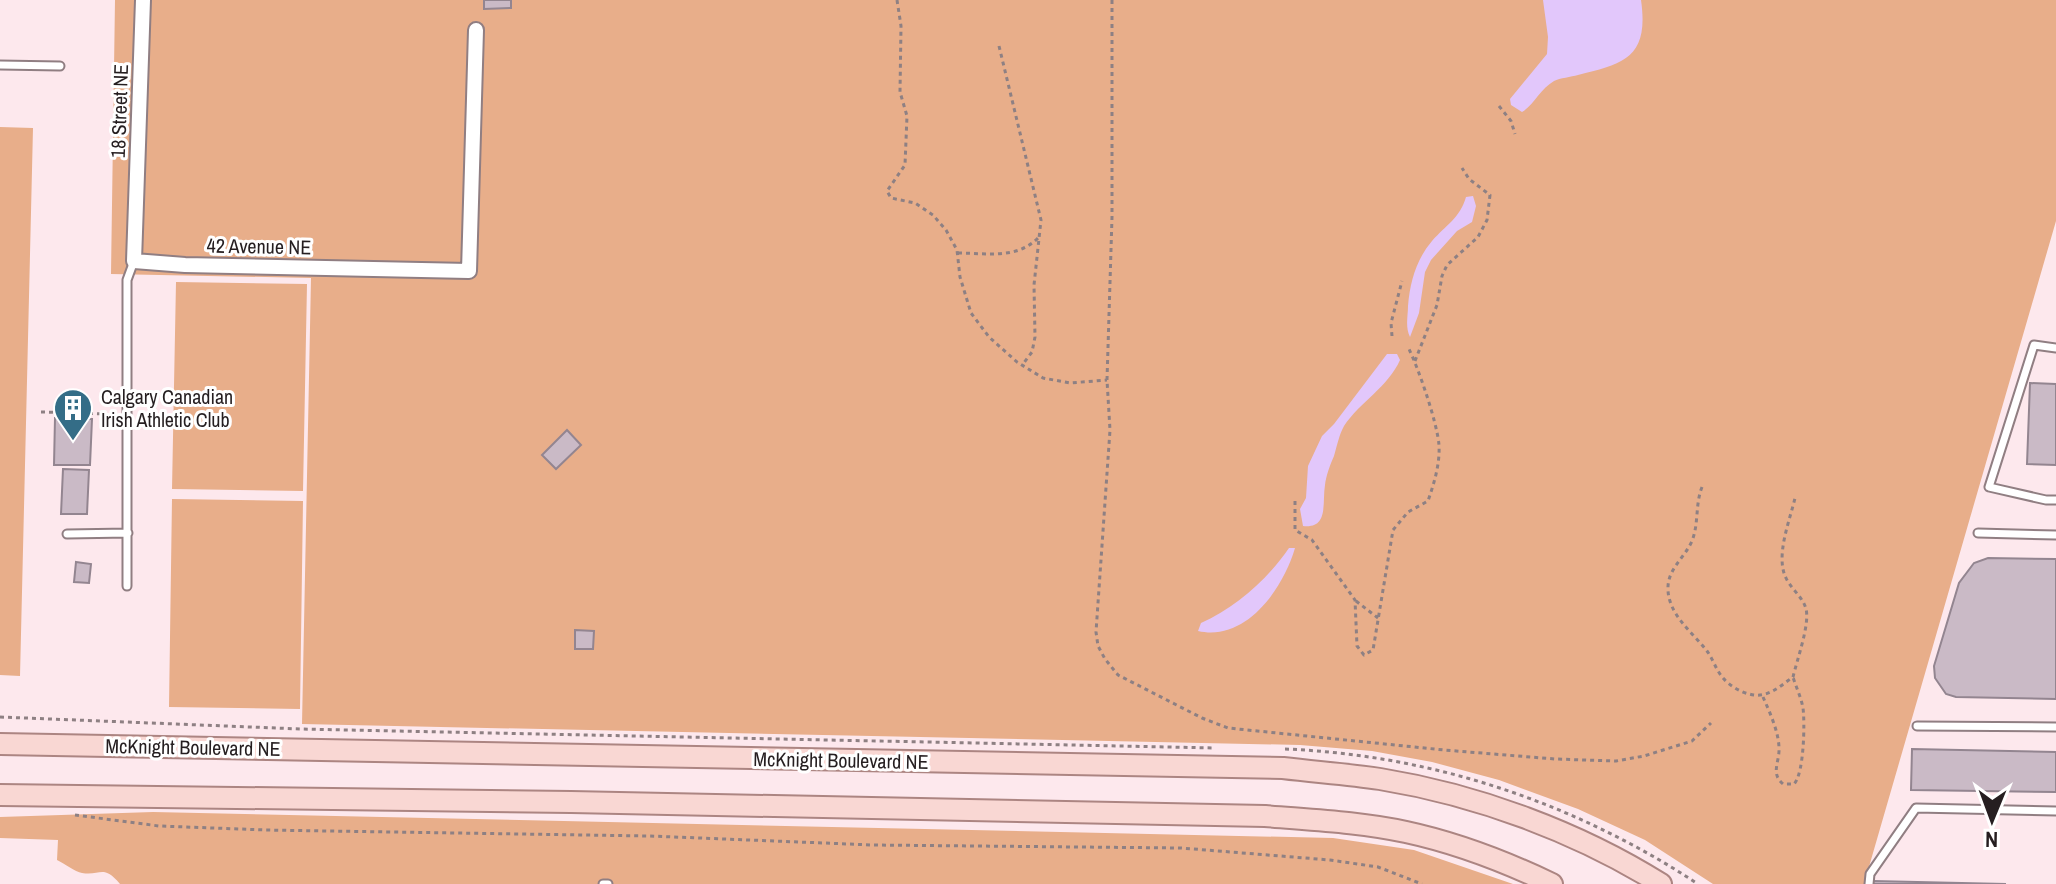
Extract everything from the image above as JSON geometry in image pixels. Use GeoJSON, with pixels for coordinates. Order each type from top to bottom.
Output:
{"type":"FeatureCollection","features":[{"type":"Feature","properties":{"kind":"main road","name":"McKnight Boulevard NE"},"geometry":{"type":"LineString","coordinates":[[0,744],[1283,768],[1381,779],[1449,794],[1573,837],[1661,884]]}},
{"type":"Feature","properties":{"kind":"main road"},"geometry":{"type":"LineString","coordinates":[[0,795],[571,802],[1265,816],[1405,831],[1486,856],[1552,884]]}},
{"type":"Feature","properties":{"kind":"street","name":"18 Street NE"},"geometry":{"type":"LineString","coordinates":[[134,261],[143,0]]}},
{"type":"Feature","properties":{"kind":"street","name":"42 Avenue NE"},"geometry":{"type":"LineString","coordinates":[[134,261],[185,265],[469,271],[476,30]]}},
{"type":"Feature","properties":{"kind":"lane"},"geometry":{"type":"LineString","coordinates":[[0,65],[60,66]]}},
{"type":"Feature","properties":{"kind":"lane"},"geometry":{"type":"LineString","coordinates":[[127,586],[127,280],[134,261]]}},
{"type":"Feature","properties":{"kind":"lane"},"geometry":{"type":"LineString","coordinates":[[2056,348],[2034,345],[1989,487],[2056,500]]}},
{"type":"Feature","properties":{"kind":"lane"},"geometry":{"type":"LineString","coordinates":[[67,534],[128,533]]}},
{"type":"Feature","properties":{"kind":"lane"},"geometry":{"type":"LineString","coordinates":[[1978,533],[2056,535]]}},
{"type":"Feature","properties":{"kind":"lane"},"geometry":{"type":"LineString","coordinates":[[1917,726],[2056,727]]}},
{"type":"Feature","properties":{"kind":"lane"},"geometry":{"type":"LineString","coordinates":[[1869,884],[1870,874],[1916,808],[2056,811]]}},
{"type":"Feature","properties":{"kind":"path"},"geometry":{"type":"LineString","coordinates":[[897,0],[901,26],[900,92],[907,116],[905,165],[887,191],[891,198],[915,203],[933,215],[946,230],[958,253],[960,277],[971,313],[989,337],[1043,378],[1070,383],[1107,380]]}},
{"type":"Feature","properties":{"kind":"path"},"geometry":{"type":"LineString","coordinates":[[1112,0],[1112,217],[1107,380],[1110,430],[1096,623],[1098,646],[1118,675],[1228,728],[1555,759],[1616,761],[1644,756],[1692,741],[1711,723]]}},
{"type":"Feature","properties":{"kind":"path"},"geometry":{"type":"LineString","coordinates":[[999,46],[1041,220],[1034,285],[1035,337],[1032,352],[1023,364]]}},
{"type":"Feature","properties":{"kind":"path"},"geometry":{"type":"LineString","coordinates":[[1499,106],[1511,121],[1515,134]]}},
{"type":"Feature","properties":{"kind":"path"},"geometry":{"type":"LineString","coordinates":[[1415,361],[1433,317],[1447,265],[1478,237],[1487,220],[1490,195],[1469,179],[1462,168]]}},
{"type":"Feature","properties":{"kind":"path"},"geometry":{"type":"LineString","coordinates":[[958,253],[1027,250],[1039,237]]}},
{"type":"Feature","properties":{"kind":"path"},"geometry":{"type":"LineString","coordinates":[[1392,336],[1391,323],[1402,281]]}},
{"type":"Feature","properties":{"kind":"path"},"geometry":{"type":"LineString","coordinates":[[1355,600],[1357,646],[1364,655],[1373,650],[1393,530],[1408,512],[1428,501],[1437,476],[1439,444],[1409,349]]}},
{"type":"Feature","properties":{"kind":"path"},"geometry":{"type":"LineString","coordinates":[[41,412],[106,414]]}},
{"type":"Feature","properties":{"kind":"path"},"geometry":{"type":"LineString","coordinates":[[1702,487],[1696,501],[1696,528],[1691,542],[1670,574],[1668,585],[1673,611],[1709,654],[1723,678],[1748,694],[1763,695],[1793,677]]}},
{"type":"Feature","properties":{"kind":"path"},"geometry":{"type":"LineString","coordinates":[[1763,695],[1779,744],[1776,779],[1783,784],[1794,784],[1801,774],[1804,718],[1793,677],[1807,612],[1782,569],[1782,556],[1795,498]]}},
{"type":"Feature","properties":{"kind":"path"},"geometry":{"type":"LineString","coordinates":[[1295,501],[1295,530],[1312,540],[1355,600],[1378,618]]}},
{"type":"Feature","properties":{"kind":"path"},"geometry":{"type":"LineString","coordinates":[[63,813],[159,826],[266,830],[636,836],[873,845],[1181,848],[1378,867],[1422,884]]}},
{"type":"Feature","properties":{"kind":"shaded area"},"geometry":{"type":"Polygon","coordinates":[[[115,0],[2056,0],[2056,221],[1864,884],[1713,884],[1645,840],[1578,809],[1499,780],[1432,762],[1372,751],[1300,745],[302,724],[311,278],[111,274],[115,0]]]}},
{"type":"Feature","properties":{"kind":"shaded area"},"geometry":{"type":"Polygon","coordinates":[[[1543,0],[1641,0],[1641,34],[1637,45],[1621,61],[1554,81],[1522,112],[1511,105],[1510,99],[1547,54],[1543,0]]]}},
{"type":"Feature","properties":{"kind":"shaded area"},"geometry":{"type":"Polygon","coordinates":[[[0,127],[33,128],[20,676],[0,675],[0,127]]]}},
{"type":"Feature","properties":{"kind":"shaded area"},"geometry":{"type":"Polygon","coordinates":[[[1473,196],[1476,206],[1472,222],[1457,231],[1431,260],[1425,272],[1419,313],[1410,337],[1407,325],[1409,297],[1418,264],[1426,248],[1456,216],[1466,197],[1473,196]]]}},
{"type":"Feature","properties":{"kind":"shaded area"},"geometry":{"type":"Polygon","coordinates":[[[176,282],[307,284],[303,491],[172,489],[176,282]]]}},
{"type":"Feature","properties":{"kind":"shaded area"},"geometry":{"type":"Polygon","coordinates":[[[1387,354],[1397,354],[1400,360],[1395,370],[1344,426],[1326,478],[1321,519],[1311,526],[1303,526],[1300,509],[1306,498],[1308,466],[1322,436],[1387,354]]]}},
{"type":"Feature","properties":{"kind":"shaded area"},"geometry":{"type":"Polygon","coordinates":[[[172,499],[303,501],[300,709],[169,707],[172,499]]]}},
{"type":"Feature","properties":{"kind":"shaded area"},"geometry":{"type":"Polygon","coordinates":[[[1289,548],[1295,548],[1282,580],[1260,609],[1232,628],[1215,632],[1198,631],[1201,623],[1250,592],[1289,548]]]}},
{"type":"Feature","properties":{"kind":"shaded area"},"geometry":{"type":"Polygon","coordinates":[[[153,812],[1333,838],[1414,850],[1513,884],[120,884],[110,874],[82,873],[57,860],[58,840],[0,838],[0,817],[153,812]]]}},
{"type":"Feature","properties":{"kind":"building"},"geometry":{"type":"Polygon","coordinates":[[[484,0],[511,0],[511,8],[484,9],[484,0]]]}},
{"type":"Feature","properties":{"kind":"building"},"geometry":{"type":"Polygon","coordinates":[[[2030,383],[2056,384],[2056,465],[2027,464],[2030,383]]]}},
{"type":"Feature","properties":{"kind":"building","name":"Calgary Canadian Irish Athletic Club"},"geometry":{"type":"Polygon","coordinates":[[[55,418],[92,419],[90,465],[54,465],[55,418]]]}},
{"type":"Feature","properties":{"kind":"building"},"geometry":{"type":"Polygon","coordinates":[[[567,430],[581,445],[556,469],[542,455],[567,430]]]}},
{"type":"Feature","properties":{"kind":"building"},"geometry":{"type":"Polygon","coordinates":[[[63,469],[89,470],[87,514],[61,514],[63,469]]]}},
{"type":"Feature","properties":{"kind":"building"},"geometry":{"type":"Polygon","coordinates":[[[1988,558],[2056,559],[2056,699],[1956,697],[1946,694],[1935,678],[1934,666],[1959,583],[1974,563],[1988,558]]]}},
{"type":"Feature","properties":{"kind":"building"},"geometry":{"type":"Polygon","coordinates":[[[76,562],[91,564],[89,583],[74,582],[76,562]]]}},
{"type":"Feature","properties":{"kind":"building"},"geometry":{"type":"Polygon","coordinates":[[[575,630],[594,631],[593,649],[575,649],[575,630]]]}},
{"type":"Feature","properties":{"kind":"building"},"geometry":{"type":"Polygon","coordinates":[[[1912,749],[2056,752],[2056,792],[1911,790],[1912,749]]]}},
{"type":"Feature","properties":{"kind":"building"},"geometry":{"type":"Polygon","coordinates":[[[1873,881],[2006,884],[1873,884],[1873,881]]]}},
{"type":"Feature","properties":{"kind":"place","name":"Calgary Canadian Irish Athletic Club"},"geometry":{"type":"Point","coordinates":[73,442]}}]}
